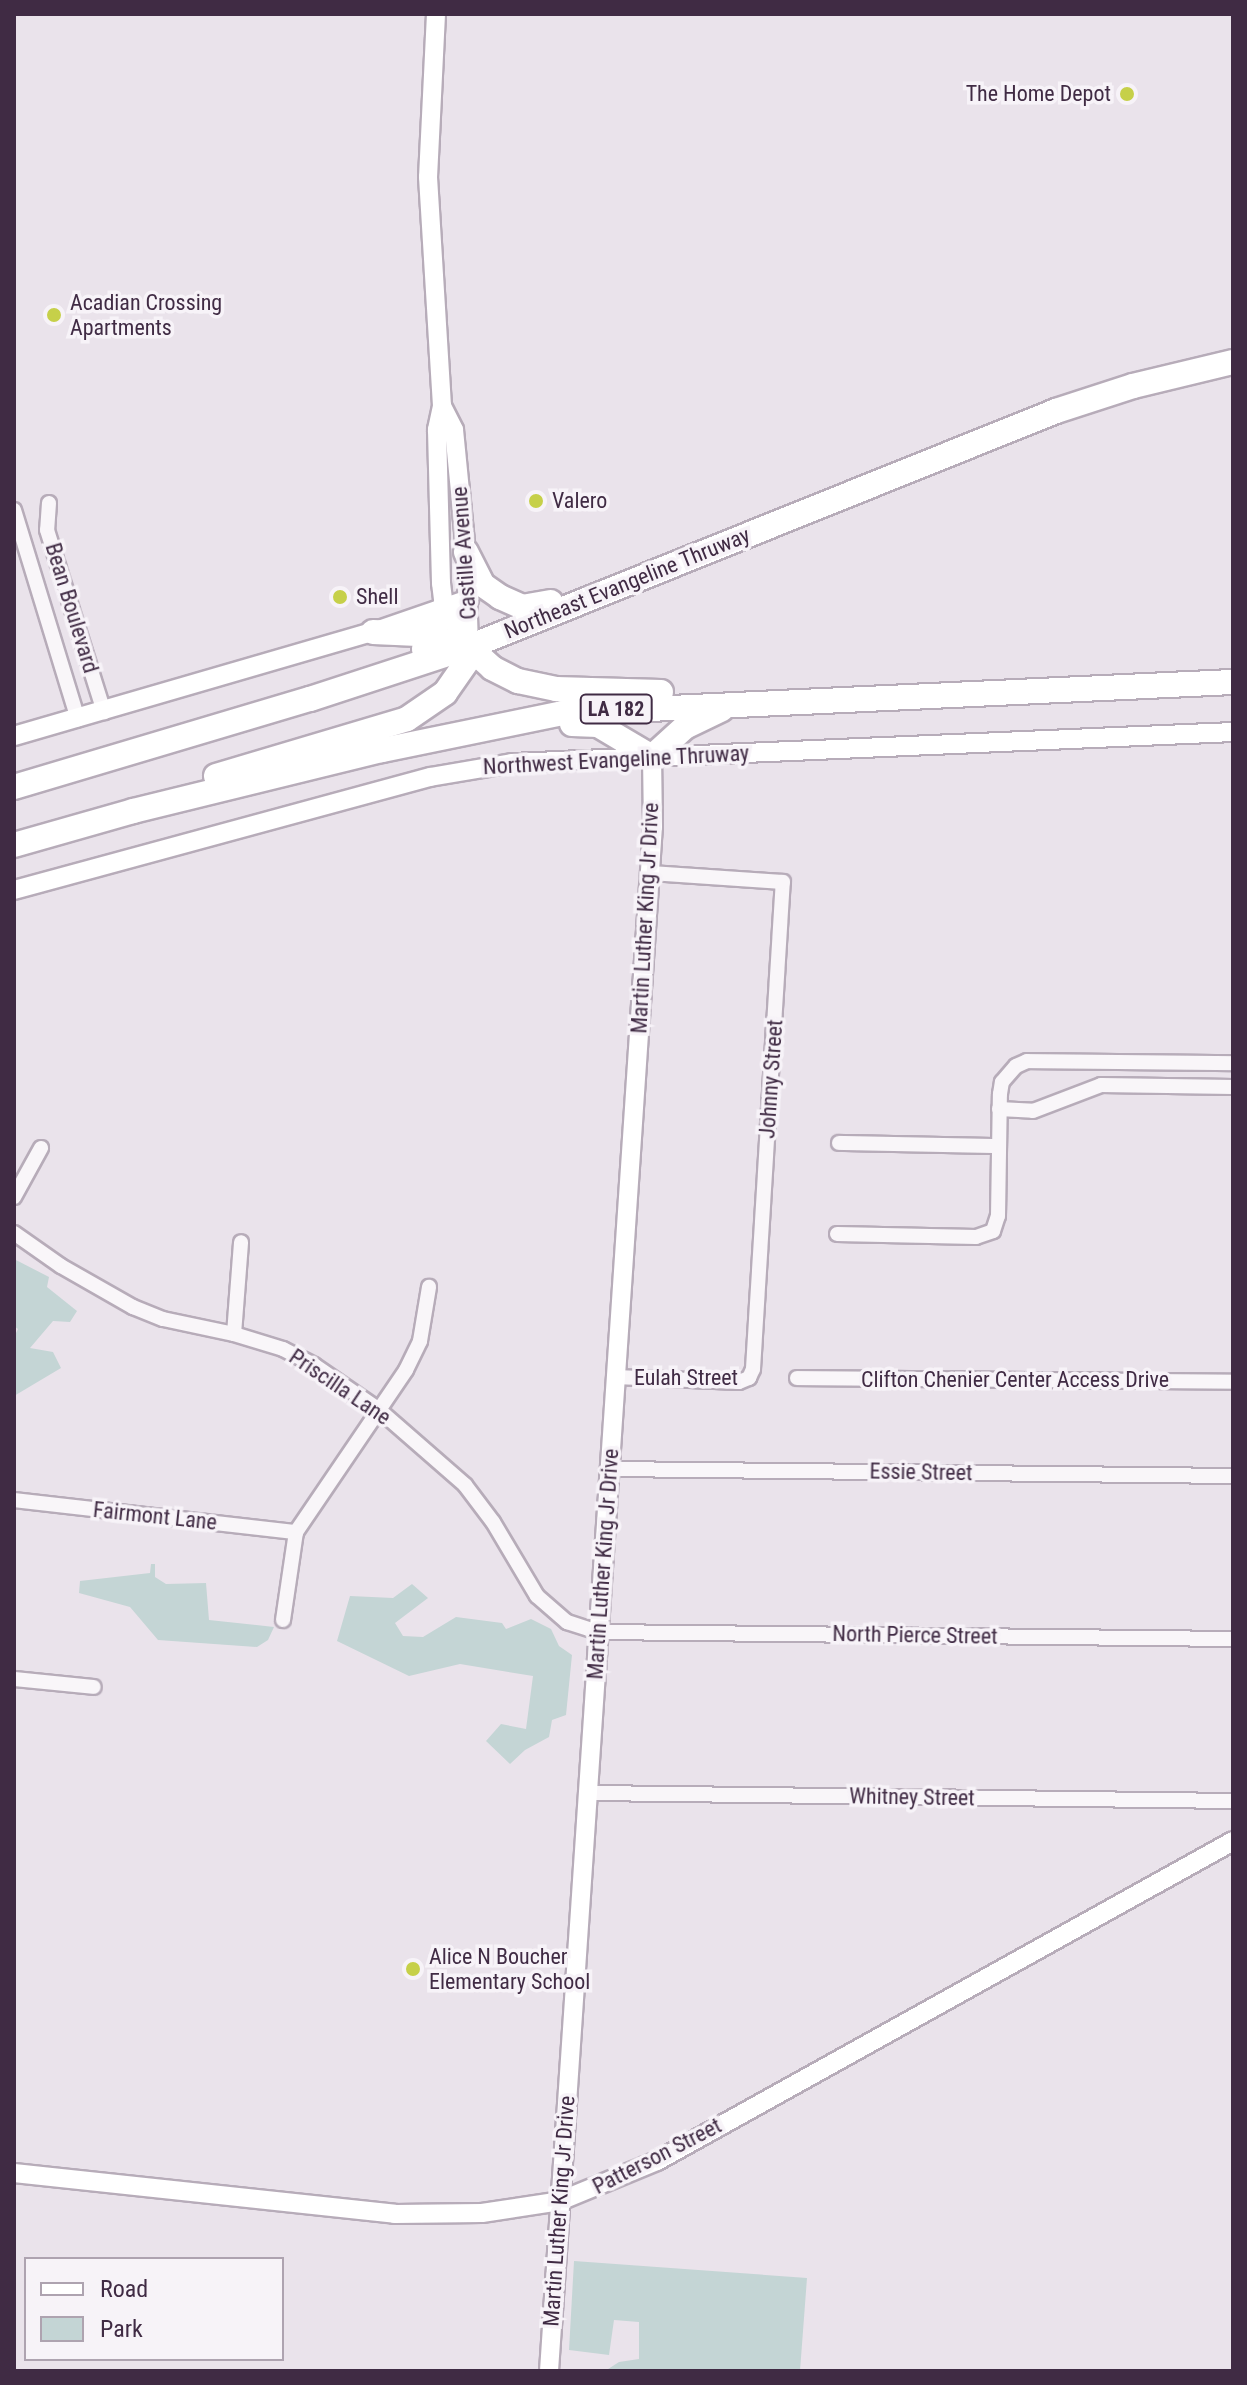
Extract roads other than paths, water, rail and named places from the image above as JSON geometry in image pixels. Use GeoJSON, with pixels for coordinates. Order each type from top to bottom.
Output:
{"type":"FeatureCollection","features":[{"type":"Feature","properties":{"kind":"highway","name":"Northeast Evangeline Thruway"},"geometry":{"type":"LineString","coordinates":[[14,787],[469,647],[1056,411],[1133,386],[1233,362]]}},
{"type":"Feature","properties":{"kind":"highway"},"geometry":{"type":"LineString","coordinates":[[466,552],[483,585],[522,607],[597,595]]}},
{"type":"Feature","properties":{"kind":"highway"},"geometry":{"type":"LineString","coordinates":[[407,668],[420,655],[444,608]]}},
{"type":"Feature","properties":{"kind":"highway"},"geometry":{"type":"LineString","coordinates":[[373,632],[430,637],[469,647],[492,668],[518,681],[556,689],[871,699]]}},
{"type":"Feature","properties":{"kind":"highway"},"geometry":{"type":"LineString","coordinates":[[133,811],[180,787],[407,719],[445,693],[468,660],[469,647]]}},
{"type":"Feature","properties":{"kind":"highway","name":"Northwest Evangeline Thruway"},"geometry":{"type":"LineString","coordinates":[[14,845],[133,811],[409,744],[563,713],[1233,682]]}},
{"type":"Feature","properties":{"kind":"highway"},"geometry":{"type":"LineString","coordinates":[[525,723],[598,725],[652,757],[685,727],[731,704]]}},
{"type":"Feature","properties":{"kind":"street","name":"Castille Avenue"},"geometry":{"type":"LineString","coordinates":[[436,14],[428,177],[442,406],[437,430],[437,474],[444,608],[469,647]]}},
{"type":"Feature","properties":{"kind":"street","name":"Castille Avenue"},"geometry":{"type":"LineString","coordinates":[[442,406],[454,430],[466,552],[469,647]]}},
{"type":"Feature","properties":{"kind":"street","name":"Bean Boulevard"},"geometry":{"type":"LineString","coordinates":[[49,503],[47,530],[104,712]]}},
{"type":"Feature","properties":{"kind":"street","name":"Bean Boulevard"},"geometry":{"type":"LineString","coordinates":[[14,510],[78,719]]}},
{"type":"Feature","properties":{"kind":"street"},"geometry":{"type":"LineString","coordinates":[[14,736],[373,632],[469,599]]}},
{"type":"Feature","properties":{"kind":"street","name":"Northwest Evangeline Thruway"},"geometry":{"type":"LineString","coordinates":[[14,890],[455,772],[512,763],[1233,732]]}},
{"type":"Feature","properties":{"kind":"street","name":"Martin Luther King Jr Drive"},"geometry":{"type":"LineString","coordinates":[[549,2371],[650,873],[652,757]]}},
{"type":"Feature","properties":{"kind":"street","name":"Johnny Street"},"geometry":{"type":"LineString","coordinates":[[650,873],[783,882],[756,1322]]}},
{"type":"Feature","properties":{"kind":"street"},"geometry":{"type":"LineString","coordinates":[[837,1234],[986,1235],[993,1231],[998,1216],[1002,1082],[1009,1071],[1027,1061],[1233,1063]]}},
{"type":"Feature","properties":{"kind":"street"},"geometry":{"type":"LineString","coordinates":[[1129,1063],[1130,1084]]}},
{"type":"Feature","properties":{"kind":"street"},"geometry":{"type":"LineString","coordinates":[[999,1109],[1033,1111],[1084,1089],[1130,1084],[1233,1087]]}},
{"type":"Feature","properties":{"kind":"street"},"geometry":{"type":"LineString","coordinates":[[839,1143],[998,1146]]}},
{"type":"Feature","properties":{"kind":"street"},"geometry":{"type":"LineString","coordinates":[[14,1197],[41,1148]]}},
{"type":"Feature","properties":{"kind":"street","name":"Priscilla Lane"},"geometry":{"type":"LineString","coordinates":[[14,1233],[61,1266],[133,1307],[197,1328],[234,1334],[283,1349],[378,1409],[465,1485],[545,1605],[567,1622],[598,1632]]}},
{"type":"Feature","properties":{"kind":"street"},"geometry":{"type":"LineString","coordinates":[[234,1334],[241,1242]]}},
{"type":"Feature","properties":{"kind":"street"},"geometry":{"type":"LineString","coordinates":[[283,1620],[296,1532],[406,1370],[420,1341],[429,1287]]}},
{"type":"Feature","properties":{"kind":"street","name":"Eulah Street"},"geometry":{"type":"LineString","coordinates":[[615,1377],[744,1381],[753,1369],[756,1322]]}},
{"type":"Feature","properties":{"kind":"street","name":"Clifton Chenier Center Access Drive"},"geometry":{"type":"LineString","coordinates":[[797,1378],[1233,1382]]}},
{"type":"Feature","properties":{"kind":"street","name":"Essie Street"},"geometry":{"type":"LineString","coordinates":[[609,1469],[1233,1476]]}},
{"type":"Feature","properties":{"kind":"street","name":"Fairmont Lane"},"geometry":{"type":"LineString","coordinates":[[14,1500],[296,1532]]}},
{"type":"Feature","properties":{"kind":"street","name":"North Pierce Street"},"geometry":{"type":"LineString","coordinates":[[598,1632],[1233,1639]]}},
{"type":"Feature","properties":{"kind":"street"},"geometry":{"type":"LineString","coordinates":[[14,1679],[94,1687]]}},
{"type":"Feature","properties":{"kind":"street","name":"Whitney Street"},"geometry":{"type":"LineString","coordinates":[[590,1793],[1233,1801]]}},
{"type":"Feature","properties":{"kind":"street","name":"Patterson Street"},"geometry":{"type":"LineString","coordinates":[[14,2173],[395,2214],[482,2213],[560,2201],[657,2161],[1233,1841]]}},
{"type":"Feature","properties":{"kind":"place","name":"The Home Depot"},"geometry":{"type":"Point","coordinates":[1127,94]}},
{"type":"Feature","properties":{"kind":"place","name":"Acadian Crossing Apartments"},"geometry":{"type":"Point","coordinates":[54,315]}},
{"type":"Feature","properties":{"kind":"place","name":"Valero"},"geometry":{"type":"Point","coordinates":[536,501]}},
{"type":"Feature","properties":{"kind":"place","name":"Shell"},"geometry":{"type":"Point","coordinates":[340,597]}},
{"type":"Feature","properties":{"kind":"place","name":"Alice N Boucher Elementary School"},"geometry":{"type":"Point","coordinates":[413,1969]}}]}
